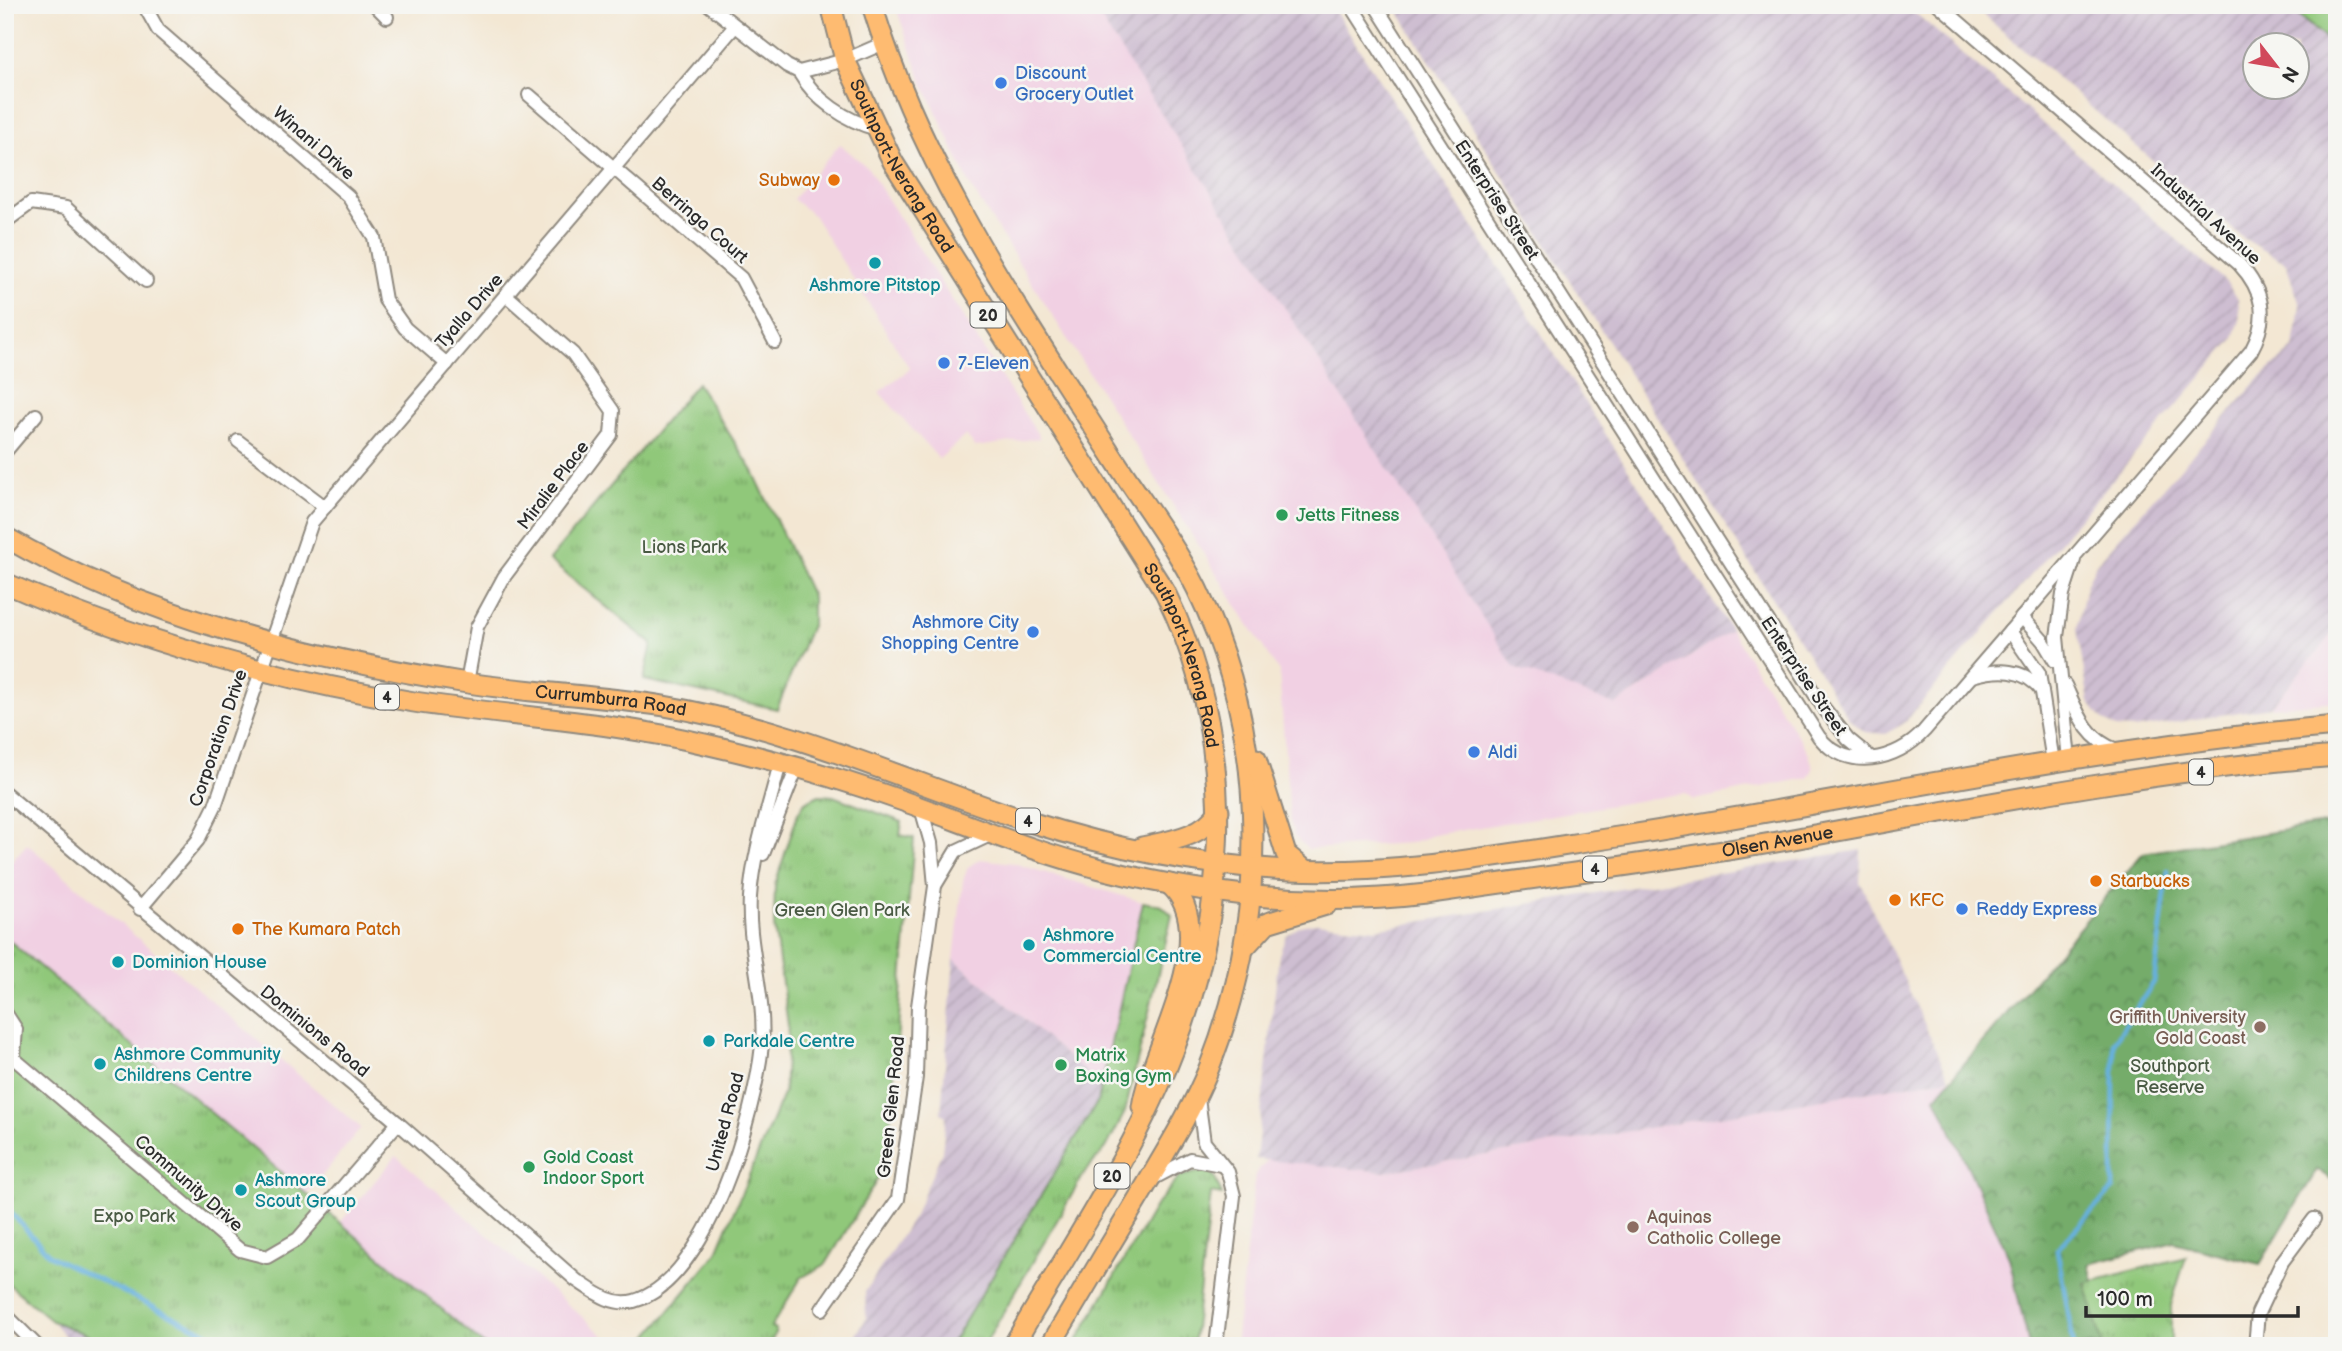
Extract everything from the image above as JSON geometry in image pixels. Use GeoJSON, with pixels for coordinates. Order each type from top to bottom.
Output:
{"type":"FeatureCollection","features":[{"type":"Feature","properties":{"kind":"main road","name":"Southport-Nerang Road"},"geometry":{"type":"LineString","coordinates":[[831,5],[845,60],[906,185],[1030,383],[1146,559],[1171,605],[1193,661],[1206,706],[1215,758],[1219,811],[1215,891],[1199,971],[1185,1020],[1158,1090],[1136,1132],[1013,1346]]}},
{"type":"Feature","properties":{"kind":"main road","name":"Southport-Nerang Road"},"geometry":{"type":"LineString","coordinates":[[872,5],[924,144],[980,248],[1198,592],[1231,681],[1244,733],[1251,790],[1251,895],[1242,951],[1226,1020],[1198,1094],[1050,1346]]}},
{"type":"Feature","properties":{"kind":"main road","name":"Currumburra Road"},"geometry":{"type":"LineString","coordinates":[[5,537],[85,577],[150,604],[270,641],[372,666],[467,683],[590,695],[665,706],[793,736],[1028,821],[1086,839],[1218,863]]}},
{"type":"Feature","properties":{"kind":"main road","name":"Currumburra Road"},"geometry":{"type":"LineString","coordinates":[[5,583],[82,614],[260,668],[415,702],[624,727],[707,744],[788,765],[921,808],[990,835],[1104,870],[1215,891]]}},
{"type":"Feature","properties":{"kind":"main road"},"geometry":{"type":"LineString","coordinates":[[1171,605],[1198,592]]}},
{"type":"Feature","properties":{"kind":"main road","name":"Olsen Avenue"},"geometry":{"type":"LineString","coordinates":[[1218,863],[1305,870],[1368,871],[1443,864],[1682,827],[2125,751],[2337,726]]}},
{"type":"Feature","properties":{"kind":"main road"},"geometry":{"type":"LineString","coordinates":[[1244,733],[1265,785],[1286,854],[1305,870]]}},
{"type":"Feature","properties":{"kind":"main road"},"geometry":{"type":"LineString","coordinates":[[788,765],[793,736]]}},
{"type":"Feature","properties":{"kind":"main road","name":"Olsen Avenue"},"geometry":{"type":"LineString","coordinates":[[1215,891],[1344,899],[1415,895],[1779,842],[2066,792],[2270,762],[2337,756]]}},
{"type":"Feature","properties":{"kind":"main road"},"geometry":{"type":"LineString","coordinates":[[2061,761],[2066,792]]}},
{"type":"Feature","properties":{"kind":"main road"},"geometry":{"type":"LineString","coordinates":[[1134,849],[1191,834],[1209,824],[1219,811]]}},
{"type":"Feature","properties":{"kind":"main road"},"geometry":{"type":"LineString","coordinates":[[1136,1132],[1147,1081],[1169,1024],[1189,950],[1190,935],[1184,905],[1169,884]]}},
{"type":"Feature","properties":{"kind":"main road"},"geometry":{"type":"LineString","coordinates":[[1242,951],[1254,934],[1267,923],[1344,899]]}},
{"type":"Feature","properties":{"kind":"street","name":"Winani Drive"},"geometry":{"type":"LineString","coordinates":[[144,5],[158,30],[348,196],[374,237],[386,300],[405,328],[447,364]]}},
{"type":"Feature","properties":{"kind":"street"},"geometry":{"type":"LineString","coordinates":[[374,5],[387,18]]}},
{"type":"Feature","properties":{"kind":"street"},"geometry":{"type":"LineString","coordinates":[[709,5],[787,66],[799,72],[808,88],[853,122],[877,129]]}},
{"type":"Feature","properties":{"kind":"street","name":"Enterprise Street"},"geometry":{"type":"LineString","coordinates":[[1352,5],[1819,737],[1837,753],[1870,757]]}},
{"type":"Feature","properties":{"kind":"street","name":"Enterprise Street"},"geometry":{"type":"LineString","coordinates":[[1375,5],[1823,707],[1848,739],[1870,757]]}},
{"type":"Feature","properties":{"kind":"street","name":"Industrial Avenue"},"geometry":{"type":"LineString","coordinates":[[1870,757],[1891,756],[1910,745],[2251,351],[2261,329],[2262,301],[2258,287],[2239,264],[1939,5]]}},
{"type":"Feature","properties":{"kind":"street","name":"Tyalla Drive"},"geometry":{"type":"LineString","coordinates":[[270,641],[312,522],[735,26]]}},
{"type":"Feature","properties":{"kind":"street"},"geometry":{"type":"LineString","coordinates":[[799,72],[845,60],[884,43]]}},
{"type":"Feature","properties":{"kind":"street","name":"Berringa Court"},"geometry":{"type":"LineString","coordinates":[[530,95],[741,278],[775,342]]}},
{"type":"Feature","properties":{"kind":"street"},"geometry":{"type":"LineString","coordinates":[[5,222],[31,203],[66,208],[146,281]]}},
{"type":"Feature","properties":{"kind":"street","name":"Miralie Place"},"geometry":{"type":"LineString","coordinates":[[467,683],[477,627],[504,577],[599,455],[611,435],[613,411],[573,354],[506,295]]}},
{"type":"Feature","properties":{"kind":"street"},"geometry":{"type":"LineString","coordinates":[[5,452],[36,415]]}},
{"type":"Feature","properties":{"kind":"street"},"geometry":{"type":"LineString","coordinates":[[238,441],[325,507]]}},
{"type":"Feature","properties":{"kind":"street","name":"Industrial Avenue"},"geometry":{"type":"LineString","coordinates":[[2061,761],[2059,616],[2077,554]]}},
{"type":"Feature","properties":{"kind":"street","name":"Industrial Avenue"},"geometry":{"type":"LineString","coordinates":[[2022,617],[2043,641],[2089,732],[2104,745],[2125,751]]}},
{"type":"Feature","properties":{"kind":"street"},"geometry":{"type":"LineString","coordinates":[[2010,631],[2036,667],[2061,761]]}},
{"type":"Feature","properties":{"kind":"street","name":"Corporation Drive"},"geometry":{"type":"LineString","coordinates":[[140,909],[185,856],[211,814],[270,641]]}},
{"type":"Feature","properties":{"kind":"street"},"geometry":{"type":"LineString","coordinates":[[1972,676],[1996,671],[2017,672],[2036,683],[2045,698]]}},
{"type":"Feature","properties":{"kind":"street","name":"United Road"},"geometry":{"type":"LineString","coordinates":[[601,1296],[615,1301],[633,1301],[660,1287],[692,1250],[719,1206],[753,1093],[762,1044],[760,999],[749,918],[751,884],[788,765]]}},
{"type":"Feature","properties":{"kind":"street","name":"Dominions Road"},"geometry":{"type":"LineString","coordinates":[[5,793],[398,1123],[576,1280],[601,1296]]}},
{"type":"Feature","properties":{"kind":"street","name":"Green Glen Road"},"geometry":{"type":"LineString","coordinates":[[822,1309],[898,1199],[916,1077],[918,1006],[935,886],[931,843],[921,808]]}},
{"type":"Feature","properties":{"kind":"street","name":"Green Glen Road"},"geometry":{"type":"LineString","coordinates":[[935,886],[953,854],[969,843],[990,835]]}},
{"type":"Feature","properties":{"kind":"street"},"geometry":{"type":"LineString","coordinates":[[5,1012],[16,1029],[10,1054]]}},
{"type":"Feature","properties":{"kind":"street","name":"Community Drive"},"geometry":{"type":"LineString","coordinates":[[10,1054],[240,1250],[267,1256],[298,1239],[398,1123]]}},
{"type":"Feature","properties":{"kind":"street"},"geometry":{"type":"LineString","coordinates":[[1198,1094],[1203,1138],[1230,1177],[1234,1196],[1216,1346]]}},
{"type":"Feature","properties":{"kind":"street"},"geometry":{"type":"LineString","coordinates":[[1147,1182],[1185,1160],[1198,1159],[1222,1165]]}},
{"type":"Feature","properties":{"kind":"street"},"geometry":{"type":"LineString","coordinates":[[2255,1346],[2258,1312],[2282,1262],[2314,1219]]}},
{"type":"Feature","properties":{"kind":"street"},"geometry":{"type":"LineString","coordinates":[[5,1314],[37,1346]]}},
{"type":"Feature","properties":{"kind":"shaded area"},"geometry":{"type":"Polygon","coordinates":[[[895,5],[1093,5],[1397,483],[1615,705],[1731,630],[1809,754],[1813,769],[1808,778],[1693,800],[1686,794],[1673,795],[1433,835],[1410,843],[1308,849],[1295,837],[1290,821],[1279,672],[972,189],[923,83],[895,5]]]}},
{"type":"Feature","properties":{"kind":"shaded area"},"geometry":{"type":"Polygon","coordinates":[[[1092,5],[1331,5],[1731,630],[1615,705],[1514,667],[1092,5]]]}},
{"type":"Feature","properties":{"kind":"shaded area"},"geometry":{"type":"Polygon","coordinates":[[[1394,5],[1906,5],[2226,282],[2238,299],[2240,320],[2233,340],[1903,724],[1885,734],[1865,732],[1849,719],[1394,5]]]}},
{"type":"Feature","properties":{"kind":"shaded area"},"geometry":{"type":"Polygon","coordinates":[[[1972,5],[2287,5],[2337,47],[2337,629],[2270,707],[2134,729],[2116,728],[2102,719],[2089,702],[2077,629],[2086,586],[2096,564],[2259,379],[2294,348],[2300,305],[2286,263],[2243,238],[1972,5]]]}},
{"type":"Feature","properties":{"kind":"shaded area","name":"Ashmore Pitstop"},"geometry":{"type":"Polygon","coordinates":[[[840,144],[868,168],[1040,438],[975,447],[966,435],[939,459],[879,392],[910,369],[813,215],[793,199],[840,144]]]}},
{"type":"Feature","properties":{"kind":"shaded area"},"geometry":{"type":"Polygon","coordinates":[[[2337,629],[2337,701],[2270,707],[2337,629]]]}},
{"type":"Feature","properties":{"kind":"shaded area"},"geometry":{"type":"Polygon","coordinates":[[[27,844],[361,1128],[307,1194],[5,937],[5,869],[27,844]]]}},
{"type":"Feature","properties":{"kind":"shaded area"},"geometry":{"type":"Polygon","coordinates":[[[1861,850],[1860,882],[1949,1078],[1384,1172],[1256,1159],[1279,955],[1286,936],[1300,926],[1316,923],[1375,929],[1861,850]]]}},
{"type":"Feature","properties":{"kind":"shaded area"},"geometry":{"type":"Polygon","coordinates":[[[980,859],[1013,863],[1143,902],[1101,1085],[954,959],[963,881],[968,867],[980,859]]]}},
{"type":"Feature","properties":{"kind":"shaded area"},"geometry":{"type":"Polygon","coordinates":[[[954,959],[1101,1085],[1098,1101],[950,1346],[849,1346],[866,1319],[865,1292],[914,1216],[942,1152],[946,1116],[941,1113],[954,959]]]}},
{"type":"Feature","properties":{"kind":"shaded area","name":"Aquinas Catholic College"},"geometry":{"type":"Polygon","coordinates":[[[1949,1078],[2042,1281],[2065,1346],[1235,1346],[1255,1174],[1269,1159],[1384,1172],[1949,1078]]]}},
{"type":"Feature","properties":{"kind":"shaded area"},"geometry":{"type":"Polygon","coordinates":[[[396,1156],[616,1346],[485,1346],[340,1223],[396,1156]]]}},
{"type":"Feature","properties":{"kind":"shaded area"},"geometry":{"type":"Polygon","coordinates":[[[52,1321],[114,1346],[73,1346],[52,1321]]]}},
{"type":"Feature","properties":{"kind":"green space"},"geometry":{"type":"Polygon","coordinates":[[[2286,5],[2337,5],[2337,48],[2286,5]]]}},
{"type":"Feature","properties":{"kind":"green space","name":"Lions Park"},"geometry":{"type":"Polygon","coordinates":[[[697,383],[753,471],[812,597],[812,623],[777,709],[644,680],[652,644],[549,560],[697,383]]]}},
{"type":"Feature","properties":{"kind":"green space","name":"Green Glen Park"},"geometry":{"type":"Polygon","coordinates":[[[819,795],[833,796],[902,822],[900,835],[914,838],[889,1137],[878,1178],[826,1264],[801,1278],[771,1327],[776,1330],[770,1346],[640,1346],[716,1254],[784,1092],[788,1025],[774,926],[775,885],[798,813],[805,802],[819,795]]]}},
{"type":"Feature","properties":{"kind":"green space","name":"Southport Reserve"},"geometry":{"type":"Polygon","coordinates":[[[2337,822],[2337,1183],[2317,1170],[2260,1264],[2174,1242],[2089,1264],[2109,1346],[2029,1346],[2009,1257],[1936,1097],[2143,853],[2337,822]]]}},
{"type":"Feature","properties":{"kind":"green space"},"geometry":{"type":"Polygon","coordinates":[[[1143,902],[1162,906],[1172,915],[1125,1112],[1106,1148],[1085,1172],[984,1346],[950,1346],[1098,1101],[1143,902]]]}},
{"type":"Feature","properties":{"kind":"green space","name":"Expo Park"},"geometry":{"type":"Polygon","coordinates":[[[5,937],[485,1346],[115,1346],[52,1321],[5,1281],[5,937]]]}},
{"type":"Feature","properties":{"kind":"green space"},"geometry":{"type":"Polygon","coordinates":[[[1201,1167],[1214,1176],[1222,1195],[1211,1193],[1193,1346],[1074,1346],[1156,1205],[1180,1176],[1199,1172],[1201,1167]]]}},
{"type":"Feature","properties":{"kind":"green space"},"geometry":{"type":"Polygon","coordinates":[[[2186,1257],[2171,1305],[2171,1346],[2103,1346],[2085,1283],[2186,1257]]]}},
{"type":"Feature","properties":{"kind":"waterway"},"geometry":{"type":"LineString","coordinates":[[2074,1346],[2057,1249],[2113,1189],[2114,1042],[2154,982],[2168,870]]}},
{"type":"Feature","properties":{"kind":"waterway"},"geometry":{"type":"LineString","coordinates":[[5,1206],[50,1256],[233,1346]]}},
{"type":"Feature","properties":{"kind":"place","name":"Discount Grocery Outlet"},"geometry":{"type":"Point","coordinates":[1001,83]}},
{"type":"Feature","properties":{"kind":"place","name":"Subway"},"geometry":{"type":"Point","coordinates":[834,180]}},
{"type":"Feature","properties":{"kind":"place","name":"Ashmore Pitstop"},"geometry":{"type":"Point","coordinates":[875,263]}},
{"type":"Feature","properties":{"kind":"place","name":"7-Eleven"},"geometry":{"type":"Point","coordinates":[944,363]}},
{"type":"Feature","properties":{"kind":"place","name":"Jetts Fitness"},"geometry":{"type":"Point","coordinates":[1282,515]}},
{"type":"Feature","properties":{"kind":"place","name":"Ashmore City Shopping Centre"},"geometry":{"type":"Point","coordinates":[1033,632]}},
{"type":"Feature","properties":{"kind":"place","name":"Aldi"},"geometry":{"type":"Point","coordinates":[1474,752]}},
{"type":"Feature","properties":{"kind":"place","name":"Starbucks"},"geometry":{"type":"Point","coordinates":[2096,881]}},
{"type":"Feature","properties":{"kind":"place","name":"KFC"},"geometry":{"type":"Point","coordinates":[1895,900]}},
{"type":"Feature","properties":{"kind":"place","name":"Reddy Express"},"geometry":{"type":"Point","coordinates":[1962,909]}},
{"type":"Feature","properties":{"kind":"place","name":"The Kumara Patch"},"geometry":{"type":"Point","coordinates":[238,929]}},
{"type":"Feature","properties":{"kind":"place","name":"Ashmore Commercial Centre"},"geometry":{"type":"Point","coordinates":[1029,945]}},
{"type":"Feature","properties":{"kind":"place","name":"Dominion House"},"geometry":{"type":"Point","coordinates":[118,962]}},
{"type":"Feature","properties":{"kind":"place","name":"Griffith University Gold Coast"},"geometry":{"type":"Point","coordinates":[2260,1027]}},
{"type":"Feature","properties":{"kind":"place","name":"Parkdale Centre"},"geometry":{"type":"Point","coordinates":[709,1041]}},
{"type":"Feature","properties":{"kind":"place","name":"Ashmore Community Childrens Centre"},"geometry":{"type":"Point","coordinates":[100,1064]}},
{"type":"Feature","properties":{"kind":"place","name":"Matrix Boxing Gym"},"geometry":{"type":"Point","coordinates":[1061,1065]}},
{"type":"Feature","properties":{"kind":"place","name":"Gold Coast Indoor Sport"},"geometry":{"type":"Point","coordinates":[529,1167]}},
{"type":"Feature","properties":{"kind":"place","name":"Ashmore Scout Group"},"geometry":{"type":"Point","coordinates":[241,1190]}},
{"type":"Feature","properties":{"kind":"place","name":"Aquinas Catholic College"},"geometry":{"type":"Point","coordinates":[1633,1227]}}]}
